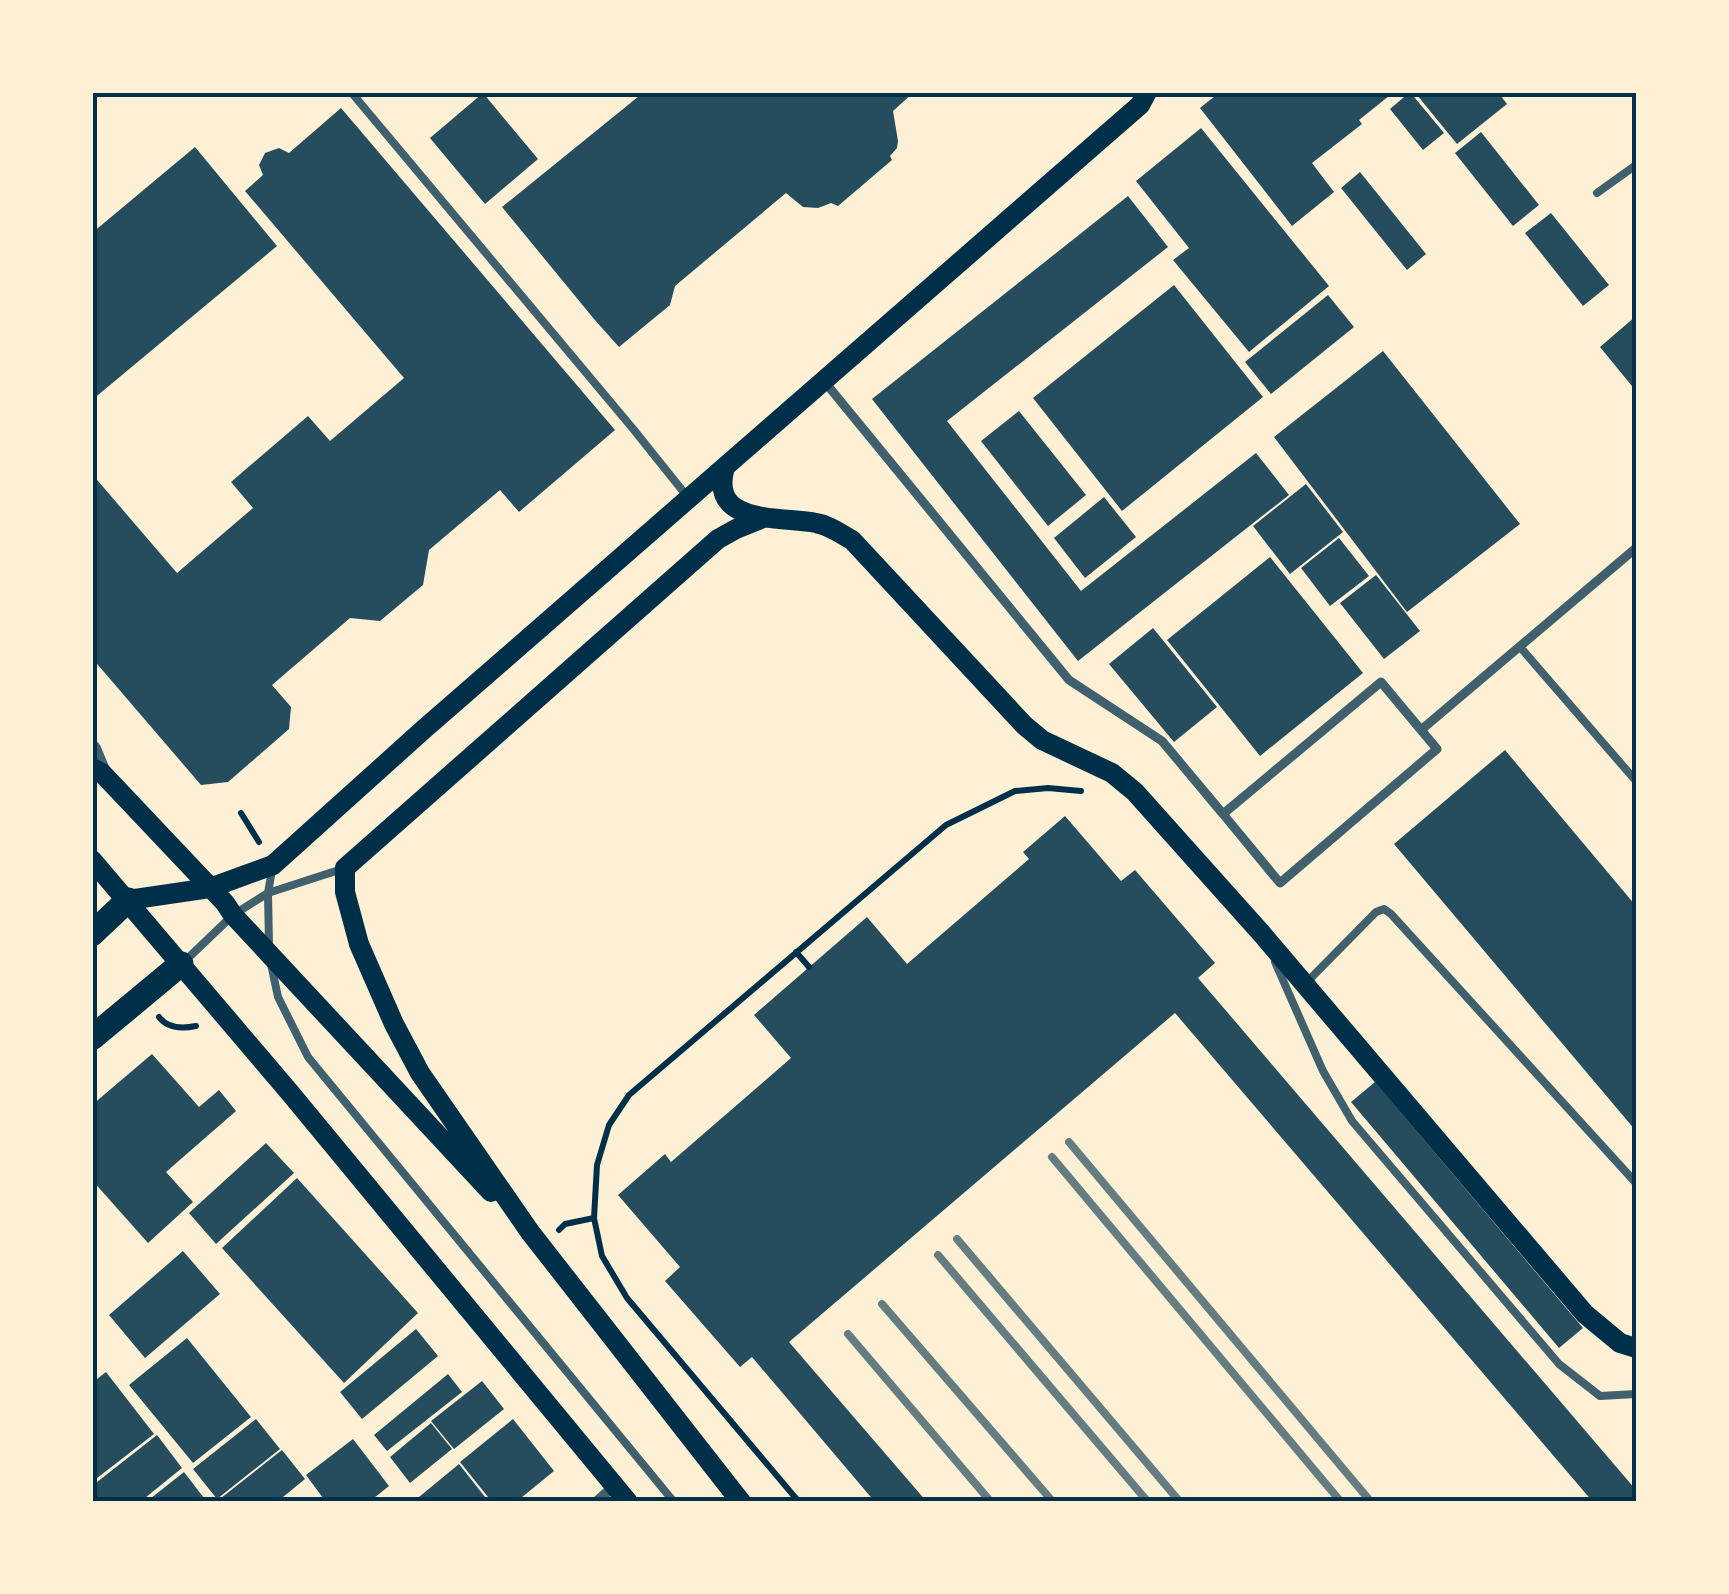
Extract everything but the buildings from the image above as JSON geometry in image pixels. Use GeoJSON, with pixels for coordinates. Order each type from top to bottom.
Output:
{"type":"FeatureCollection","features":[{"type":"Feature","properties":{"kind":"main road"},"geometry":{"type":"LineString","coordinates":[[92,934],[128,900],[210,888],[273,865],[1143,99]]}},
{"type":"Feature","properties":{"kind":"main road"},"geometry":{"type":"LineString","coordinates":[[725,467],[722,485],[727,500],[743,514],[821,523],[852,540],[1024,724],[1042,740],[1112,773],[1135,792],[1262,934],[1586,1314],[1620,1343],[1636,1348]]}},
{"type":"Feature","properties":{"kind":"main road"},"geometry":{"type":"LineString","coordinates":[[741,1502],[530,1232],[420,1073],[359,944],[345,892],[345,868],[718,539],[764,518]]}},
{"type":"Feature","properties":{"kind":"main road"},"geometry":{"type":"LineString","coordinates":[[97,770],[225,902],[530,1232]]}},
{"type":"Feature","properties":{"kind":"main road"},"geometry":{"type":"LineString","coordinates":[[92,860],[621,1494]]}},
{"type":"Feature","properties":{"kind":"main road"},"geometry":{"type":"LineString","coordinates":[[92,1038],[182,964]]}},
{"type":"Feature","properties":{"kind":"street"},"geometry":{"type":"LineString","coordinates":[[824,381],[1070,680],[1162,741],[1280,883],[1437,749],[1380,682],[1223,814]]}},
{"type":"Feature","properties":{"kind":"street"},"geometry":{"type":"LineString","coordinates":[[1421,730],[1636,548]]}},
{"type":"Feature","properties":{"kind":"street"},"geometry":{"type":"LineString","coordinates":[[92,749],[97,770]]}},
{"type":"Feature","properties":{"kind":"street"},"geometry":{"type":"LineString","coordinates":[[596,1502],[621,1494]]}},
{"type":"Feature","properties":{"kind":"lane"},"geometry":{"type":"LineString","coordinates":[[351,92],[689,498]]}},
{"type":"Feature","properties":{"kind":"lane"},"geometry":{"type":"LineString","coordinates":[[1596,192],[1636,166]]}},
{"type":"Feature","properties":{"kind":"lane"},"geometry":{"type":"LineString","coordinates":[[1520,647],[1636,781]]}},
{"type":"Feature","properties":{"kind":"lane"},"geometry":{"type":"LineString","coordinates":[[273,865],[268,893],[270,954],[278,997],[308,1057],[674,1502]]}},
{"type":"Feature","properties":{"kind":"lane"},"geometry":{"type":"LineString","coordinates":[[182,964],[233,915],[268,893],[345,868]]}},
{"type":"Feature","properties":{"kind":"lane"},"geometry":{"type":"LineString","coordinates":[[1305,984],[1376,912],[1384,909],[1636,1183]]}},
{"type":"Feature","properties":{"kind":"lane"},"geometry":{"type":"LineString","coordinates":[[1262,934],[1323,1071],[1352,1121],[1559,1364],[1600,1396],[1636,1394]]}},
{"type":"Feature","properties":{"kind":"path"},"geometry":{"type":"LineString","coordinates":[[799,1502],[627,1298],[602,1256],[594,1218],[597,1165],[609,1125],[629,1095],[946,825],[1015,791],[1084,791]]}},
{"type":"Feature","properties":{"kind":"path"},"geometry":{"type":"LineString","coordinates":[[796,952],[809,968]]}},
{"type":"Feature","properties":{"kind":"railway"},"geometry":{"type":"LineString","coordinates":[[1069,1142],[1371,1502]]}},
{"type":"Feature","properties":{"kind":"railway"},"geometry":{"type":"LineString","coordinates":[[1052,1157],[1341,1502]]}},
{"type":"Feature","properties":{"kind":"railway"},"geometry":{"type":"LineString","coordinates":[[957,1239],[1180,1502]]}},
{"type":"Feature","properties":{"kind":"railway"},"geometry":{"type":"LineString","coordinates":[[938,1255],[1148,1502]]}},
{"type":"Feature","properties":{"kind":"railway"},"geometry":{"type":"LineString","coordinates":[[882,1304],[1053,1502]]}},
{"type":"Feature","properties":{"kind":"railway"},"geometry":{"type":"LineString","coordinates":[[848,1334],[991,1502]]}}]}
